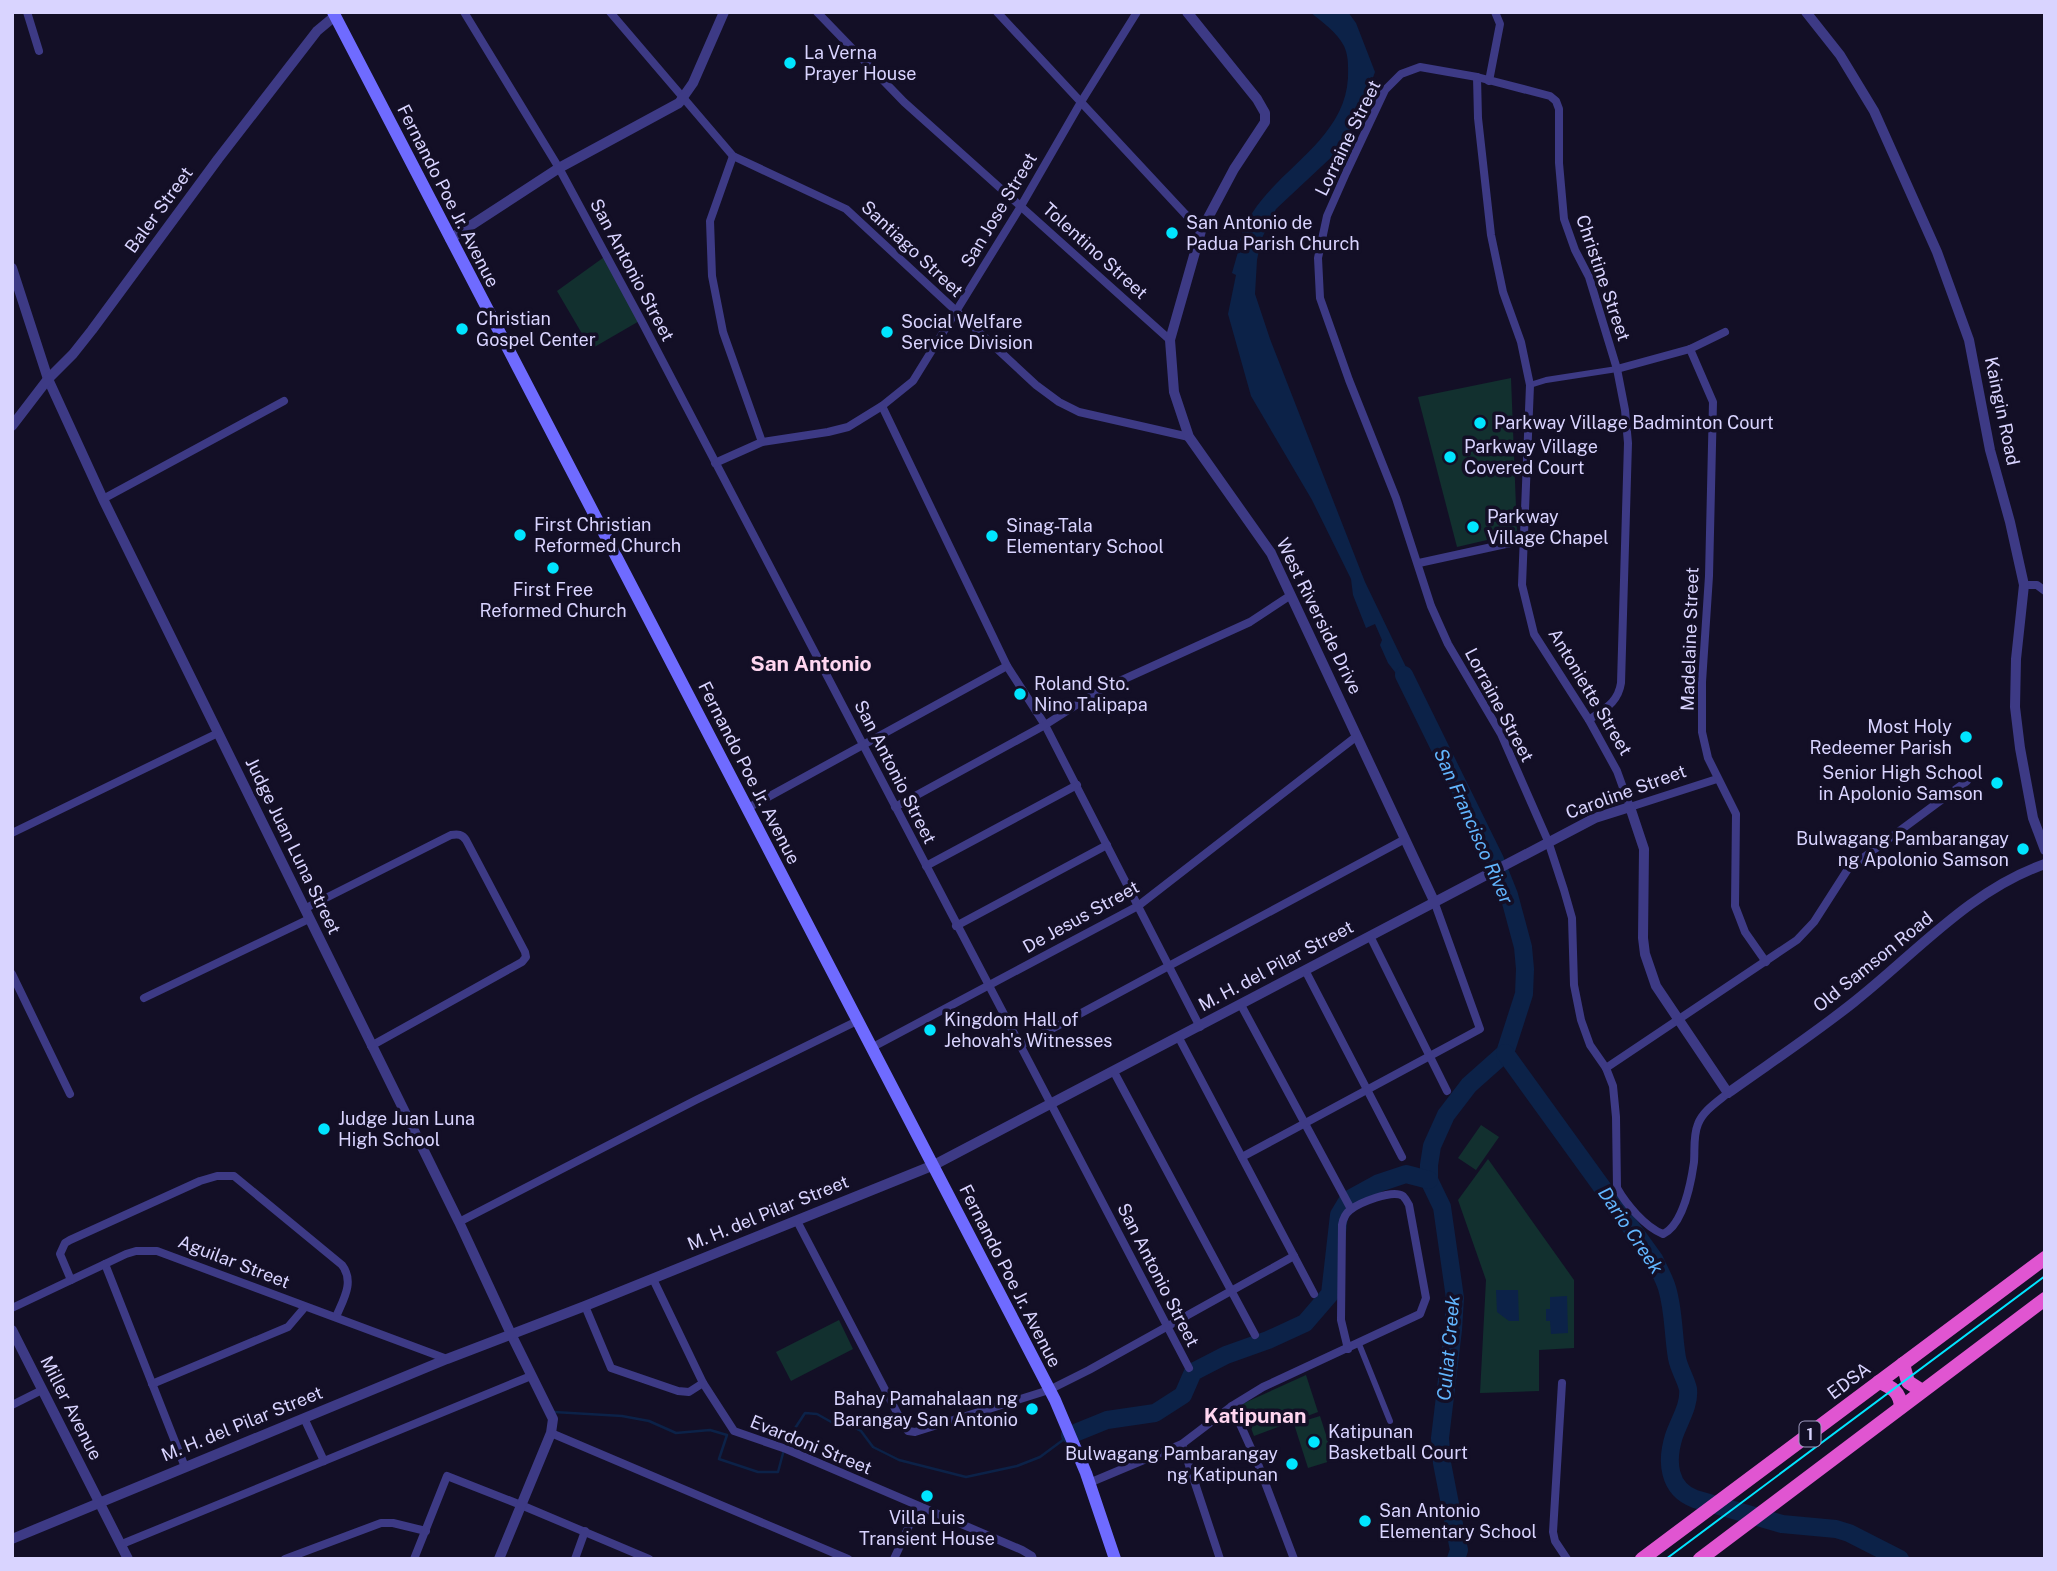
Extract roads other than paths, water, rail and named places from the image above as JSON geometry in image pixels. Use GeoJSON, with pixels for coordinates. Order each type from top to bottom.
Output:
{"type":"FeatureCollection","features":[{"type":"Feature","properties":{"kind":"highway","name":"EDSA"},"geometry":{"type":"LineString","coordinates":[[1642,1559],[2045,1258]]}},
{"type":"Feature","properties":{"kind":"highway","name":"1"},"geometry":{"type":"LineString","coordinates":[[1700,1559],[2045,1299]]}},
{"type":"Feature","properties":{"kind":"highway"},"geometry":{"type":"LineString","coordinates":[[1903,1364],[1908,1382],[1922,1391]]}},
{"type":"Feature","properties":{"kind":"highway"},"geometry":{"type":"LineString","coordinates":[[1879,1382],[1894,1389],[1899,1396],[1901,1407]]}},
{"type":"Feature","properties":{"kind":"main road","name":"Fernando Poe Jr. Avenue"},"geometry":{"type":"LineString","coordinates":[[334,14],[1049,1390],[1089,1483],[1115,1559]]}},
{"type":"Feature","properties":{"kind":"street"},"geometry":{"type":"LineString","coordinates":[[27,12],[39,51]]}},
{"type":"Feature","properties":{"kind":"street","name":"San Antonio Street"},"geometry":{"type":"LineString","coordinates":[[464,12],[559,168],[1052,1104],[1188,1368]]}},
{"type":"Feature","properties":{"kind":"street","name":"Santiago Street"},"geometry":{"type":"LineString","coordinates":[[610,12],[733,156],[846,209],[908,263],[956,312],[1036,385],[1059,402],[1079,412],[1189,437]]}},
{"type":"Feature","properties":{"kind":"street"},"geometry":{"type":"LineString","coordinates":[[450,239],[559,168],[671,108],[684,97],[724,12]]}},
{"type":"Feature","properties":{"kind":"street","name":"Tolentino Street"},"geometry":{"type":"LineString","coordinates":[[817,12],[904,102],[1170,340]]}},
{"type":"Feature","properties":{"kind":"street"},"geometry":{"type":"LineString","coordinates":[[997,12],[1201,231]]}},
{"type":"Feature","properties":{"kind":"street","name":"San Jose Street"},"geometry":{"type":"LineString","coordinates":[[715,463],[762,442],[848,427],[882,406],[913,381],[1137,12]]}},
{"type":"Feature","properties":{"kind":"street","name":"West Riverside Drive"},"geometry":{"type":"LineString","coordinates":[[1187,12],[1257,99],[1265,114],[1262,127],[1234,169],[1201,231],[1170,340],[1174,392],[1189,437],[1271,553],[1434,901],[1480,1029],[1430,1056]]}},
{"type":"Feature","properties":{"kind":"street"},"geometry":{"type":"LineString","coordinates":[[1477,77],[1489,81],[1500,24],[1495,12]]}},
{"type":"Feature","properties":{"kind":"street","name":"Kaingin Road"},"geometry":{"type":"LineString","coordinates":[[1805,12],[1861,86],[1883,129],[1942,265],[1969,340],[1991,454],[2024,585],[2016,659],[2015,707],[2033,818],[2045,850]]}},
{"type":"Feature","properties":{"kind":"street","name":"Baler Street"},"geometry":{"type":"LineString","coordinates":[[12,426],[48,379],[73,354],[218,159],[317,31],[334,14]]}},
{"type":"Feature","properties":{"kind":"street","name":"Lorraine Street"},"geometry":{"type":"LineString","coordinates":[[1477,77],[1420,67],[1401,74],[1385,90],[1327,216],[1318,258],[1320,298],[1419,563],[1435,616],[1448,644],[1501,734],[1548,841],[1572,918],[1574,985],[1581,1020],[1590,1045],[1606,1068],[1613,1086],[1616,1104],[1617,1188],[1649,1226],[1663,1234],[1676,1224],[1690,1187],[1695,1132],[1699,1121],[1728,1093]]}},
{"type":"Feature","properties":{"kind":"street","name":"Antoniette Street"},"geometry":{"type":"LineString","coordinates":[[1477,77],[1478,118],[1491,235],[1503,292],[1521,342],[1530,385],[1522,585],[1534,634],[1589,720],[1617,771],[1630,807],[1644,849],[1644,954],[1656,986],[1728,1093]]}},
{"type":"Feature","properties":{"kind":"street","name":"Christine Street"},"geometry":{"type":"LineString","coordinates":[[1489,81],[1550,96],[1556,101],[1559,109],[1559,163],[1564,219],[1575,250],[1589,277],[1617,369],[1625,410],[1628,443],[1620,693],[1614,703],[1589,720]]}},
{"type":"Feature","properties":{"kind":"street"},"geometry":{"type":"LineString","coordinates":[[733,156],[710,221],[712,276],[723,332],[762,442]]}},
{"type":"Feature","properties":{"kind":"street","name":"Judge Juan Luna Street"},"geometry":{"type":"LineString","coordinates":[[12,268],[48,379],[103,499],[459,1222],[553,1419],[551,1433]]}},
{"type":"Feature","properties":{"kind":"street"},"geometry":{"type":"LineString","coordinates":[[1530,385],[1617,369],[1689,349],[1725,332]]}},
{"type":"Feature","properties":{"kind":"street","name":"Madelaine Street"},"geometry":{"type":"LineString","coordinates":[[1689,349],[1713,402],[1702,732],[1708,758],[1736,814],[1735,906],[1745,932],[1766,962]]}},
{"type":"Feature","properties":{"kind":"street"},"geometry":{"type":"LineString","coordinates":[[103,499],[284,401]]}},
{"type":"Feature","properties":{"kind":"street"},"geometry":{"type":"LineString","coordinates":[[882,406],[1007,666],[1045,725],[1200,1027]]}},
{"type":"Feature","properties":{"kind":"street"},"geometry":{"type":"LineString","coordinates":[[1419,563],[1524,540]]}},
{"type":"Feature","properties":{"kind":"street"},"geometry":{"type":"LineString","coordinates":[[2024,585],[2042,586]]}},
{"type":"Feature","properties":{"kind":"street"},"geometry":{"type":"LineString","coordinates":[[895,807],[1045,725],[1100,690],[1250,622],[1291,596]]}},
{"type":"Feature","properties":{"kind":"street"},"geometry":{"type":"LineString","coordinates":[[748,808],[1007,666]]}},
{"type":"Feature","properties":{"kind":"street"},"geometry":{"type":"LineString","coordinates":[[12,833],[218,733]]}},
{"type":"Feature","properties":{"kind":"street","name":"De Jesus Street"},"geometry":{"type":"LineString","coordinates":[[871,1048],[1138,906],[1357,736]]}},
{"type":"Feature","properties":{"kind":"street","name":"Caroline Street"},"geometry":{"type":"LineString","coordinates":[[1510,861],[1595,818],[1717,779]]}},
{"type":"Feature","properties":{"kind":"street"},"geometry":{"type":"LineString","coordinates":[[1606,1068],[1797,940],[1814,922],[1848,869],[1967,781]]}},
{"type":"Feature","properties":{"kind":"street"},"geometry":{"type":"LineString","coordinates":[[926,866],[1077,785]]}},
{"type":"Feature","properties":{"kind":"street"},"geometry":{"type":"LineString","coordinates":[[144,998],[307,914],[451,835],[463,836],[526,957],[522,962],[371,1046]]}},
{"type":"Feature","properties":{"kind":"street"},"geometry":{"type":"LineString","coordinates":[[1020,1046],[1405,839]]}},
{"type":"Feature","properties":{"kind":"street"},"geometry":{"type":"LineString","coordinates":[[957,926],[1107,845]]}},
{"type":"Feature","properties":{"kind":"street","name":"M. H. del Pilar Street"},"geometry":{"type":"LineString","coordinates":[[12,1539],[447,1359],[934,1165],[1200,1027],[1510,861]]}},
{"type":"Feature","properties":{"kind":"street","name":"Old Samson Road"},"geometry":{"type":"LineString","coordinates":[[1728,1093],[1856,1001],[1910,954],[1989,892],[2006,880],[2045,864]]}},
{"type":"Feature","properties":{"kind":"street"},"geometry":{"type":"LineString","coordinates":[[1370,936],[1447,1091]]}},
{"type":"Feature","properties":{"kind":"street"},"geometry":{"type":"LineString","coordinates":[[1305,970],[1402,1157]]}},
{"type":"Feature","properties":{"kind":"street"},"geometry":{"type":"LineString","coordinates":[[12,974],[70,1094]]}},
{"type":"Feature","properties":{"kind":"street"},"geometry":{"type":"LineString","coordinates":[[1241,1005],[1349,1207]]}},
{"type":"Feature","properties":{"kind":"street"},"geometry":{"type":"LineString","coordinates":[[459,1222],[857,1021]]}},
{"type":"Feature","properties":{"kind":"street"},"geometry":{"type":"LineString","coordinates":[[1179,1038],[1314,1294]]}},
{"type":"Feature","properties":{"kind":"street"},"geometry":{"type":"LineString","coordinates":[[1242,1157],[1430,1056]]}},
{"type":"Feature","properties":{"kind":"street"},"geometry":{"type":"LineString","coordinates":[[1114,1072],[1255,1335]]}},
{"type":"Feature","properties":{"kind":"street"},"geometry":{"type":"LineString","coordinates":[[71,1280],[60,1254],[70,1240],[200,1181],[217,1175],[234,1176],[348,1272],[349,1281],[336,1317]]}},
{"type":"Feature","properties":{"kind":"street"},"geometry":{"type":"LineString","coordinates":[[1089,1483],[1182,1444],[1232,1406],[1263,1387],[1348,1349],[1359,1344],[1420,1314],[1426,1298],[1409,1205],[1404,1197],[1395,1193],[1349,1207],[1344,1216],[1341,1320],[1348,1349]]}},
{"type":"Feature","properties":{"kind":"street"},"geometry":{"type":"LineString","coordinates":[[797,1221],[904,1426],[908,1431],[920,1432],[1049,1390],[1294,1256]]}},
{"type":"Feature","properties":{"kind":"street","name":"Aguilar Street"},"geometry":{"type":"LineString","coordinates":[[12,1308],[136,1251],[158,1251],[447,1359]]}},
{"type":"Feature","properties":{"kind":"street"},"geometry":{"type":"LineString","coordinates":[[105,1264],[185,1468]]}},
{"type":"Feature","properties":{"kind":"street","name":"Evardoni Street"},"geometry":{"type":"LineString","coordinates":[[653,1279],[703,1383],[734,1431],[785,1449],[1022,1550],[1033,1559]]}},
{"type":"Feature","properties":{"kind":"street"},"geometry":{"type":"LineString","coordinates":[[585,1306],[611,1368],[678,1391],[689,1392],[703,1383]]}},
{"type":"Feature","properties":{"kind":"street"},"geometry":{"type":"LineString","coordinates":[[152,1384],[288,1327],[305,1307]]}},
{"type":"Feature","properties":{"kind":"street","name":"Miller Avenue"},"geometry":{"type":"LineString","coordinates":[[12,1330],[128,1559]]}},
{"type":"Feature","properties":{"kind":"street"},"geometry":{"type":"LineString","coordinates":[[1359,1344],[1390,1421]]}},
{"type":"Feature","properties":{"kind":"street"},"geometry":{"type":"LineString","coordinates":[[122,1544],[531,1376]]}},
{"type":"Feature","properties":{"kind":"street"},"geometry":{"type":"LineString","coordinates":[[1562,1383],[1553,1532],[1555,1541],[1567,1559]]}},
{"type":"Feature","properties":{"kind":"street"},"geometry":{"type":"LineString","coordinates":[[12,1405],[42,1390]]}},
{"type":"Feature","properties":{"kind":"street"},"geometry":{"type":"LineString","coordinates":[[1232,1406],[1258,1464],[1294,1559]]}},
{"type":"Feature","properties":{"kind":"street"},"geometry":{"type":"LineString","coordinates":[[304,1418],[324,1461]]}},
{"type":"Feature","properties":{"kind":"street"},"geometry":{"type":"LineString","coordinates":[[499,1559],[551,1433],[848,1559]]}},
{"type":"Feature","properties":{"kind":"street"},"geometry":{"type":"LineString","coordinates":[[1182,1444],[1220,1559]]}},
{"type":"Feature","properties":{"kind":"street"},"geometry":{"type":"LineString","coordinates":[[414,1559],[447,1476],[649,1559]]}},
{"type":"Feature","properties":{"kind":"street"},"geometry":{"type":"LineString","coordinates":[[894,1559],[918,1506]]}},
{"type":"Feature","properties":{"kind":"street"},"geometry":{"type":"LineString","coordinates":[[285,1559],[381,1523],[393,1523],[426,1531]]}},
{"type":"Feature","properties":{"kind":"street"},"geometry":{"type":"LineString","coordinates":[[575,1559],[585,1531]]}},
{"type":"Feature","properties":{"kind":"water"},"geometry":{"type":"Polygon","coordinates":[[[1310,12],[1348,12],[1356,23],[1375,72],[1362,108],[1338,151],[1276,209],[1261,240],[1255,294],[1365,582],[1418,692],[1412,694],[1388,663],[1375,624],[1366,628],[1353,595],[1351,579],[1312,500],[1251,396],[1228,314],[1236,275],[1232,273],[1238,252],[1243,253],[1245,250],[1245,245],[1240,240],[1249,218],[1263,198],[1317,144],[1343,103],[1348,78],[1346,50],[1333,32],[1310,12]]]}},
{"type":"Feature","properties":{"kind":"water"},"geometry":{"type":"Polygon","coordinates":[[[1496,1290],[1518,1290],[1519,1321],[1509,1321],[1497,1312],[1496,1290]]]}},
{"type":"Feature","properties":{"kind":"water"},"geometry":{"type":"Polygon","coordinates":[[[1567,1296],[1568,1333],[1551,1334],[1550,1321],[1546,1321],[1550,1297],[1567,1296]]]}},
{"type":"Feature","properties":{"kind":"waterway","name":"San Francisco River"},"geometry":{"type":"LineString","coordinates":[[1404,675],[1495,860],[1509,895],[1523,947],[1525,969],[1524,994],[1505,1053],[1469,1085],[1446,1115],[1432,1146],[1429,1165],[1429,1180],[1442,1207],[1455,1298],[1440,1438],[1442,1463],[1459,1550],[1456,1559]]}},
{"type":"Feature","properties":{"kind":"waterway","name":"Dario Creek"},"geometry":{"type":"LineString","coordinates":[[1505,1053],[1654,1259],[1667,1288],[1677,1358],[1688,1389],[1686,1407],[1674,1436],[1670,1455],[1671,1473],[1679,1488],[1695,1499],[1782,1524],[1836,1529],[1849,1533],[1900,1559]]}},
{"type":"Feature","properties":{"kind":"waterway","name":"San Francisco River"},"geometry":{"type":"LineString","coordinates":[[1070,1435],[1107,1420],[1155,1413],[1183,1395],[1193,1372],[1226,1355],[1305,1323],[1330,1294],[1339,1215],[1348,1200],[1379,1183],[1406,1174],[1429,1180]]}},
{"type":"Feature","properties":{"kind":"waterway","name":"San Francisco River"},"geometry":{"type":"LineString","coordinates":[[554,1412],[622,1416],[649,1421],[676,1433],[710,1430],[727,1435],[719,1459],[758,1472],[778,1472],[786,1442],[805,1413],[817,1414],[833,1423],[853,1427],[861,1431],[873,1447],[899,1460],[966,1477],[1017,1466],[1040,1457],[1067,1437]]}},
{"type":"Feature","properties":{"kind":"tram line"},"geometry":{"type":"LineString","coordinates":[[1666,1559],[2045,1276]]}},
{"type":"Feature","properties":{"kind":"place","name":"La Verna Prayer House"},"geometry":{"type":"Point","coordinates":[790,63]}},
{"type":"Feature","properties":{"kind":"place","name":"San Antonio de Padua Parish Church"},"geometry":{"type":"Point","coordinates":[1172,233]}},
{"type":"Feature","properties":{"kind":"place","name":"Christian Gospel Center"},"geometry":{"type":"Point","coordinates":[462,329]}},
{"type":"Feature","properties":{"kind":"place","name":"Social Welfare Service Division"},"geometry":{"type":"Point","coordinates":[887,332]}},
{"type":"Feature","properties":{"kind":"place","name":"Parkway Village Badminton Court"},"geometry":{"type":"Point","coordinates":[1480,423]}},
{"type":"Feature","properties":{"kind":"place","name":"Parkway Village Covered Court"},"geometry":{"type":"Point","coordinates":[1450,457]}},
{"type":"Feature","properties":{"kind":"place","name":"Parkway Village Chapel"},"geometry":{"type":"Point","coordinates":[1473,527]}},
{"type":"Feature","properties":{"kind":"place","name":"First Christian Reformed Church"},"geometry":{"type":"Point","coordinates":[520,535]}},
{"type":"Feature","properties":{"kind":"place","name":"Sinag-Tala Elementary School"},"geometry":{"type":"Point","coordinates":[992,536]}},
{"type":"Feature","properties":{"kind":"place","name":"First Free Reformed Church"},"geometry":{"type":"Point","coordinates":[553,568]}},
{"type":"Feature","properties":{"kind":"place","name":"Roland Sto. Nino Talipapa"},"geometry":{"type":"Point","coordinates":[1020,694]}},
{"type":"Feature","properties":{"kind":"place","name":"Most Holy Redeemer Parish"},"geometry":{"type":"Point","coordinates":[1966,737]}},
{"type":"Feature","properties":{"kind":"place","name":"Senior High School in Apolonio Samson"},"geometry":{"type":"Point","coordinates":[1997,783]}},
{"type":"Feature","properties":{"kind":"place","name":"Bulwagang Pambarangay ng Apolonio Samson"},"geometry":{"type":"Point","coordinates":[2023,849]}},
{"type":"Feature","properties":{"kind":"place","name":"Kingdom Hall of Jehovah's Witnesses"},"geometry":{"type":"Point","coordinates":[930,1030]}},
{"type":"Feature","properties":{"kind":"place","name":"Judge Juan Luna High School"},"geometry":{"type":"Point","coordinates":[324,1129]}},
{"type":"Feature","properties":{"kind":"place","name":"Bahay Pamahalaan ng Barangay San Antonio"},"geometry":{"type":"Point","coordinates":[1032,1409]}},
{"type":"Feature","properties":{"kind":"place","name":"Katipunan Basketball Court"},"geometry":{"type":"Point","coordinates":[1314,1442]}},
{"type":"Feature","properties":{"kind":"place","name":"Bulwagang Pambarangay ng Katipunan"},"geometry":{"type":"Point","coordinates":[1292,1464]}},
{"type":"Feature","properties":{"kind":"place","name":"Villa Luis Transient House"},"geometry":{"type":"Point","coordinates":[927,1496]}},
{"type":"Feature","properties":{"kind":"place","name":"San Antonio Elementary School"},"geometry":{"type":"Point","coordinates":[1365,1521]}},
{"type":"Feature","properties":{"kind":"district","name":"San Antonio"},"geometry":{"type":"Point","coordinates":[811,664]}},
{"type":"Feature","properties":{"kind":"district","name":"Katipunan"},"geometry":{"type":"Point","coordinates":[1255,1416]}},
{"type":"Feature","properties":{"kind":"water label","name":"Culiat Creek"},"geometry":{"type":"Point","coordinates":[1448,1348]}}]}
